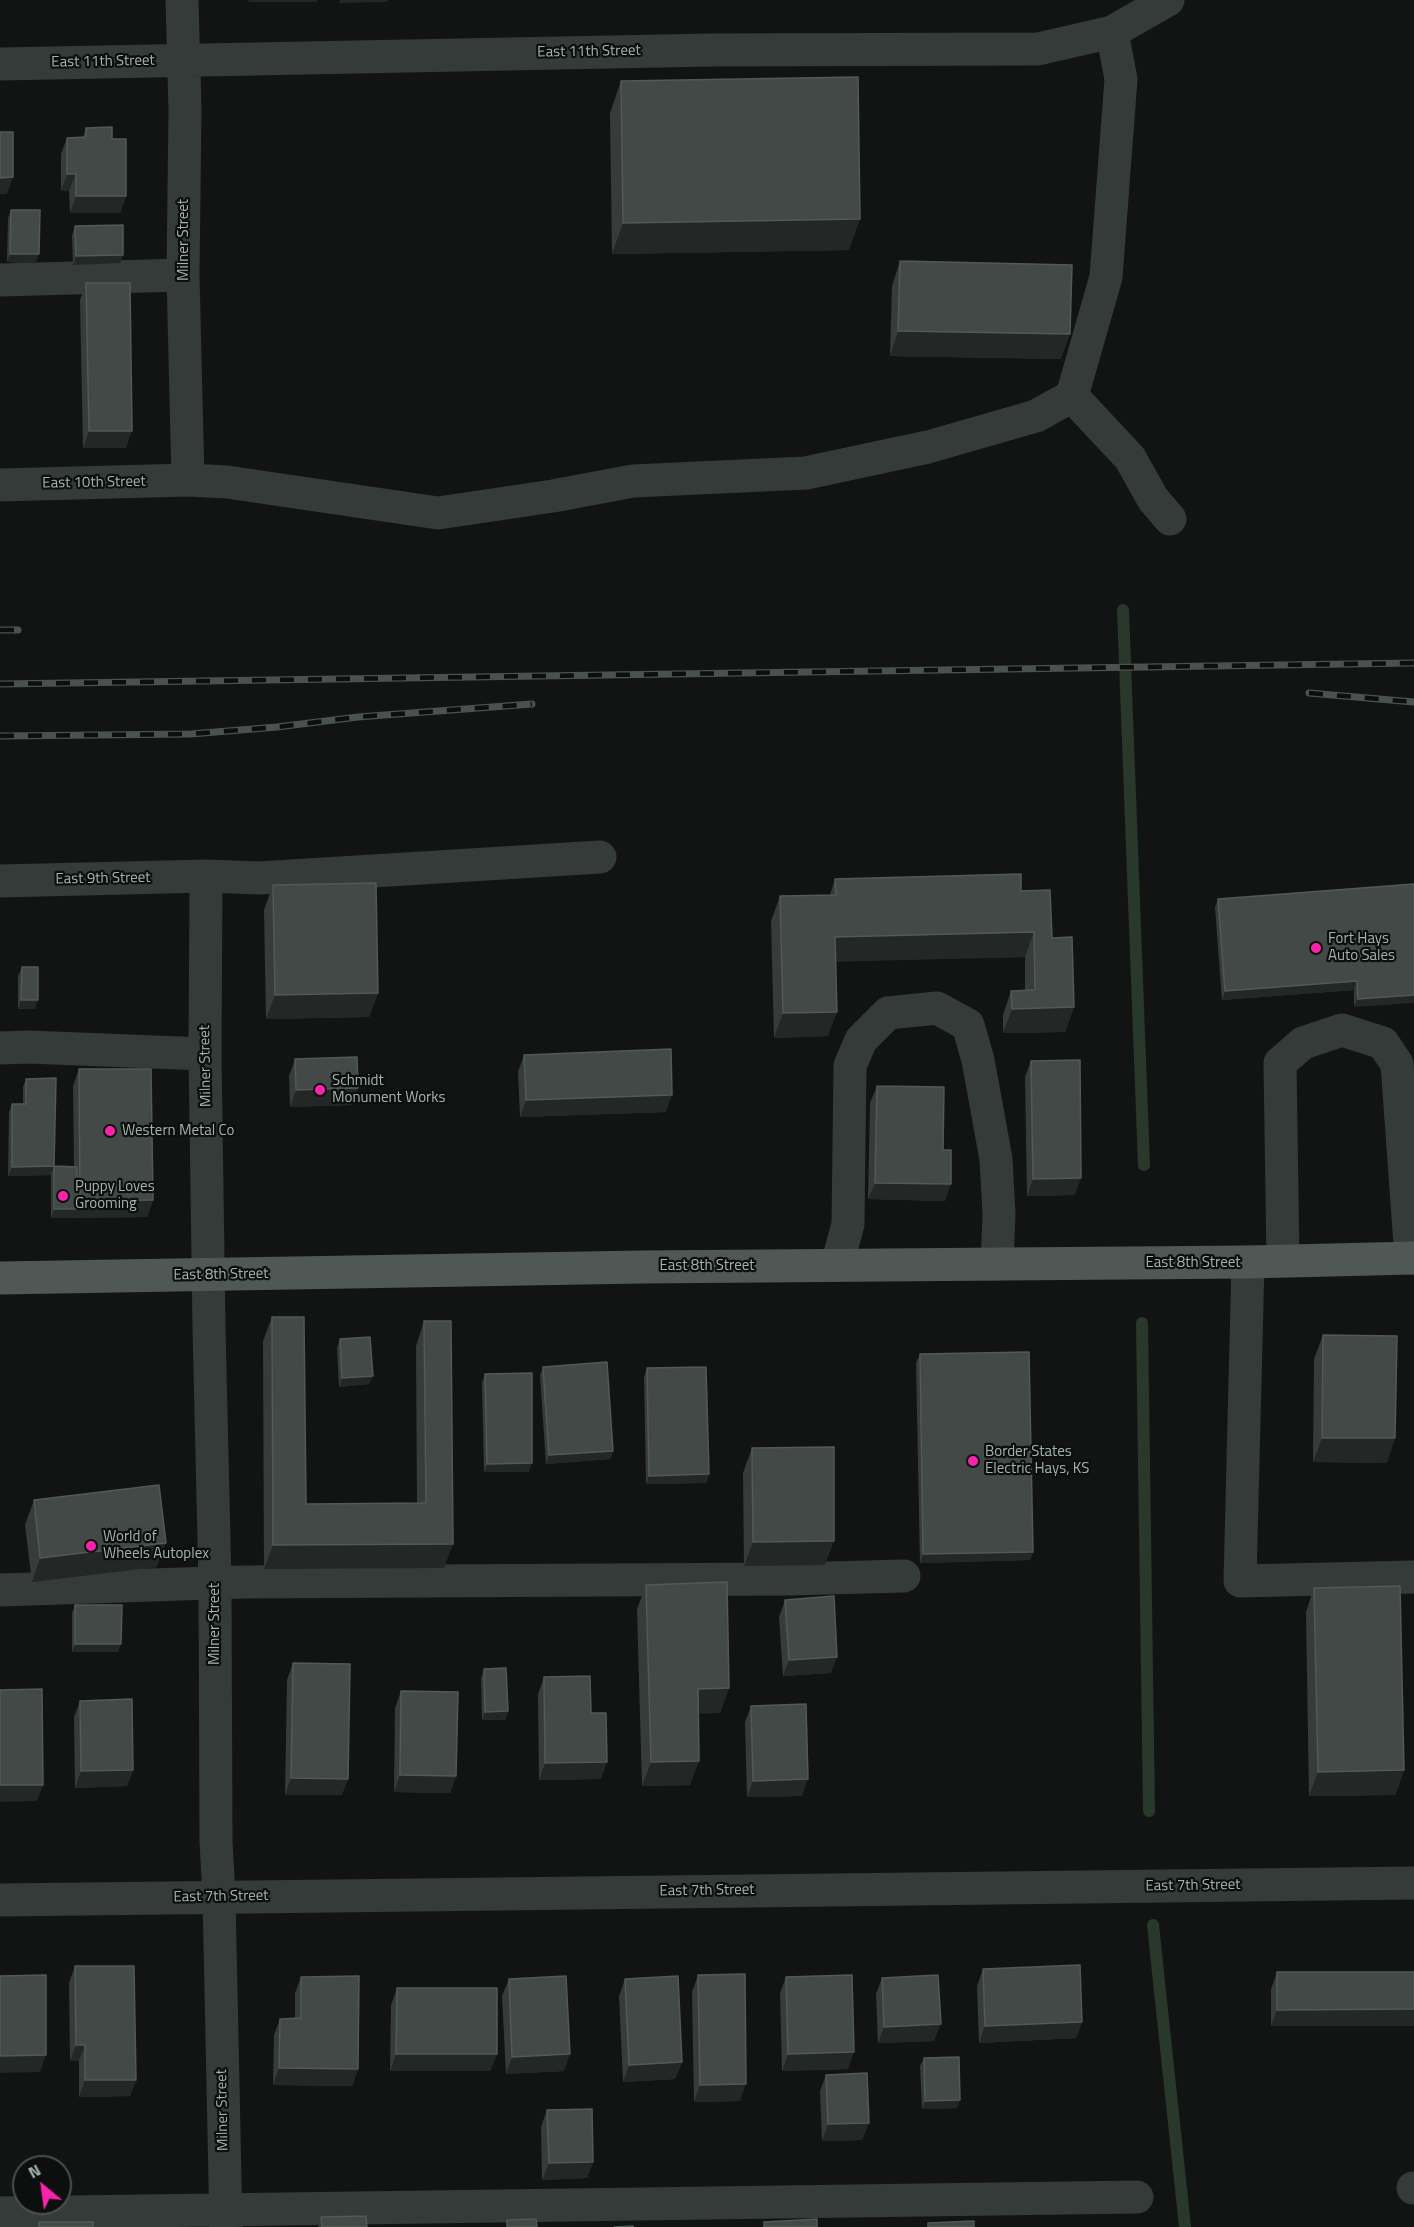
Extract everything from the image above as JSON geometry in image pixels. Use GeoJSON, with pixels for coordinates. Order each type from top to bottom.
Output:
{"type":"FeatureCollection","features":[{"type":"Feature","properties":{"kind":"main road","name":"East 8th Street"},"geometry":{"type":"LineString","coordinates":[[0,1278],[209,1276],[424,1270],[1248,1262],[1413,1258]]}},
{"type":"Feature","properties":{"kind":"street","name":"Milner Street"},"geometry":{"type":"LineString","coordinates":[[182,0],[183,275],[188,480]]}},
{"type":"Feature","properties":{"kind":"street","name":"East 11th Street"},"geometry":{"type":"LineString","coordinates":[[0,64],[712,50],[1038,49],[1112,32],[1168,0]]}},
{"type":"Feature","properties":{"kind":"street"},"geometry":{"type":"LineString","coordinates":[[1112,32],[1121,79],[1106,276],[1072,396],[1130,458],[1153,499],[1170,519]]}},
{"type":"Feature","properties":{"kind":"street"},"geometry":{"type":"LineString","coordinates":[[0,280],[183,275]]}},
{"type":"Feature","properties":{"kind":"street","name":"East 10th Street"},"geometry":{"type":"LineString","coordinates":[[0,485],[188,480],[227,482],[438,513],[553,496],[633,481],[806,473],[928,447],[1036,416],[1072,396]]}},
{"type":"Feature","properties":{"kind":"street","name":"East 9th Street"},"geometry":{"type":"LineString","coordinates":[[0,881],[206,876],[259,878],[600,857]]}},
{"type":"Feature","properties":{"kind":"street","name":"Milner Street"},"geometry":{"type":"LineString","coordinates":[[206,876],[205,1054],[215,1583],[216,1841],[226,2218]]}},
{"type":"Feature","properties":{"kind":"street"},"geometry":{"type":"LineString","coordinates":[[837,1265],[848,1224],[850,1065],[861,1040],[888,1013],[937,1008],[968,1025],[978,1060],[996,1159],[999,1214],[997,1264]]}},
{"type":"Feature","properties":{"kind":"street"},"geometry":{"type":"LineString","coordinates":[[1283,1260],[1280,1063],[1303,1043],[1342,1030],[1383,1043],[1397,1064],[1413,1258]]}},
{"type":"Feature","properties":{"kind":"street"},"geometry":{"type":"LineString","coordinates":[[0,1048],[29,1047],[205,1054]]}},
{"type":"Feature","properties":{"kind":"street"},"geometry":{"type":"LineString","coordinates":[[1248,1262],[1240,1581],[1414,1577]]}},
{"type":"Feature","properties":{"kind":"street"},"geometry":{"type":"LineString","coordinates":[[0,1590],[215,1583],[789,1579],[903,1576]]}},
{"type":"Feature","properties":{"kind":"street","name":"East 7th Street"},"geometry":{"type":"LineString","coordinates":[[0,1900],[1414,1883]]}},
{"type":"Feature","properties":{"kind":"street"},"geometry":{"type":"LineString","coordinates":[[0,2213],[226,2218],[1137,2198]]}},
{"type":"Feature","properties":{"kind":"building"},"geometry":{"type":"Polygon","coordinates":[[[858,77],[860,219],[623,223],[621,81],[858,77]]]}},
{"type":"Feature","properties":{"kind":"building"},"geometry":{"type":"Polygon","coordinates":[[[112,127],[112,139],[126,139],[126,196],[76,196],[76,174],[67,174],[67,138],[86,137],[86,128],[112,127]]]}},
{"type":"Feature","properties":{"kind":"building"},"geometry":{"type":"Polygon","coordinates":[[[0,132],[13,132],[13,177],[0,178],[0,132]]]}},
{"type":"Feature","properties":{"kind":"building"},"geometry":{"type":"Polygon","coordinates":[[[11,210],[40,210],[39,254],[10,254],[11,210]]]}},
{"type":"Feature","properties":{"kind":"building"},"geometry":{"type":"Polygon","coordinates":[[[123,225],[123,255],[76,256],[75,226],[123,225]]]}},
{"type":"Feature","properties":{"kind":"building"},"geometry":{"type":"Polygon","coordinates":[[[900,261],[1072,265],[1070,334],[898,331],[900,261]]]}},
{"type":"Feature","properties":{"kind":"building"},"geometry":{"type":"Polygon","coordinates":[[[86,283],[130,283],[132,431],[89,431],[86,283]]]}},
{"type":"Feature","properties":{"kind":"building"},"geometry":{"type":"Polygon","coordinates":[[[1021,874],[1021,891],[1050,890],[1052,938],[1072,937],[1074,1007],[1012,1009],[1011,991],[1035,990],[1034,932],[835,937],[837,1012],[783,1013],[780,896],[836,895],[835,879],[1021,874]]]}},
{"type":"Feature","properties":{"kind":"building"},"geometry":{"type":"Polygon","coordinates":[[[376,883],[378,993],[275,995],[273,885],[376,883]]]}},
{"type":"Feature","properties":{"kind":"building","name":"Fort Hays Auto Sales"},"geometry":{"type":"Polygon","coordinates":[[[1414,884],[1414,995],[1358,999],[1357,981],[1225,991],[1218,899],[1414,884]]]}},
{"type":"Feature","properties":{"kind":"building"},"geometry":{"type":"Polygon","coordinates":[[[22,967],[38,967],[38,1000],[21,1000],[22,967]]]}},
{"type":"Feature","properties":{"kind":"building"},"geometry":{"type":"Polygon","coordinates":[[[671,1049],[672,1095],[526,1100],[524,1055],[671,1049]]]}},
{"type":"Feature","properties":{"kind":"building"},"geometry":{"type":"Polygon","coordinates":[[[357,1057],[358,1088],[296,1090],[295,1059],[357,1057]]]}},
{"type":"Feature","properties":{"kind":"building"},"geometry":{"type":"Polygon","coordinates":[[[1080,1060],[1081,1178],[1033,1179],[1031,1061],[1080,1060]]]}},
{"type":"Feature","properties":{"kind":"building","name":"Western Metal Co"},"geometry":{"type":"Polygon","coordinates":[[[79,1069],[151,1069],[153,1200],[80,1201],[79,1069]]]}},
{"type":"Feature","properties":{"kind":"building"},"geometry":{"type":"Polygon","coordinates":[[[56,1078],[54,1166],[12,1167],[12,1104],[26,1104],[26,1079],[56,1078]]]}},
{"type":"Feature","properties":{"kind":"building"},"geometry":{"type":"Polygon","coordinates":[[[877,1086],[944,1087],[943,1150],[951,1150],[951,1184],[875,1183],[877,1086]]]}},
{"type":"Feature","properties":{"kind":"building","name":"Puppy Loves Grooming"},"geometry":{"type":"Polygon","coordinates":[[[54,1166],[77,1167],[77,1209],[54,1209],[54,1166]]]}},
{"type":"Feature","properties":{"kind":"building"},"geometry":{"type":"Polygon","coordinates":[[[272,1317],[304,1317],[306,1504],[426,1503],[424,1321],[451,1321],[453,1544],[273,1545],[272,1317]]]}},
{"type":"Feature","properties":{"kind":"building"},"geometry":{"type":"Polygon","coordinates":[[[1323,1335],[1397,1336],[1395,1438],[1322,1438],[1323,1335]]]}},
{"type":"Feature","properties":{"kind":"building"},"geometry":{"type":"Polygon","coordinates":[[[370,1337],[373,1376],[342,1378],[340,1339],[370,1337]]]}},
{"type":"Feature","properties":{"kind":"building","name":"Border States Electric Hays, KS"},"geometry":{"type":"Polygon","coordinates":[[[1029,1352],[1033,1552],[923,1554],[920,1354],[1029,1352]]]}},
{"type":"Feature","properties":{"kind":"building"},"geometry":{"type":"Polygon","coordinates":[[[607,1362],[613,1451],[549,1455],[543,1367],[607,1362]]]}},
{"type":"Feature","properties":{"kind":"building"},"geometry":{"type":"Polygon","coordinates":[[[706,1367],[709,1474],[649,1476],[647,1368],[706,1367]]]}},
{"type":"Feature","properties":{"kind":"building"},"geometry":{"type":"Polygon","coordinates":[[[532,1373],[532,1463],[487,1464],[485,1374],[532,1373]]]}},
{"type":"Feature","properties":{"kind":"building"},"geometry":{"type":"Polygon","coordinates":[[[834,1447],[834,1541],[753,1542],[752,1448],[834,1447]]]}},
{"type":"Feature","properties":{"kind":"building"},"geometry":{"type":"Polygon","coordinates":[[[159,1485],[166,1543],[40,1558],[34,1500],[159,1485]]]}},
{"type":"Feature","properties":{"kind":"building"},"geometry":{"type":"Polygon","coordinates":[[[727,1582],[729,1688],[698,1689],[699,1761],[651,1762],[646,1585],[727,1582]]]}},
{"type":"Feature","properties":{"kind":"building"},"geometry":{"type":"Polygon","coordinates":[[[1400,1586],[1404,1770],[1318,1772],[1314,1588],[1400,1586]]]}},
{"type":"Feature","properties":{"kind":"building"},"geometry":{"type":"Polygon","coordinates":[[[834,1596],[837,1657],[789,1660],[785,1600],[834,1596]]]}},
{"type":"Feature","properties":{"kind":"building"},"geometry":{"type":"Polygon","coordinates":[[[75,1605],[122,1605],[121,1644],[75,1644],[75,1605]]]}},
{"type":"Feature","properties":{"kind":"building"},"geometry":{"type":"Polygon","coordinates":[[[293,1663],[350,1664],[348,1779],[291,1778],[293,1663]]]}},
{"type":"Feature","properties":{"kind":"building"},"geometry":{"type":"Polygon","coordinates":[[[506,1668],[508,1711],[485,1712],[484,1669],[506,1668]]]}},
{"type":"Feature","properties":{"kind":"building"},"geometry":{"type":"Polygon","coordinates":[[[590,1676],[591,1713],[606,1713],[607,1762],[545,1763],[544,1677],[590,1676]]]}},
{"type":"Feature","properties":{"kind":"building"},"geometry":{"type":"Polygon","coordinates":[[[42,1689],[43,1785],[0,1785],[0,1690],[42,1689]]]}},
{"type":"Feature","properties":{"kind":"building"},"geometry":{"type":"Polygon","coordinates":[[[401,1691],[458,1692],[456,1776],[400,1775],[401,1691]]]}},
{"type":"Feature","properties":{"kind":"building"},"geometry":{"type":"Polygon","coordinates":[[[132,1699],[133,1770],[81,1771],[80,1701],[132,1699]]]}},
{"type":"Feature","properties":{"kind":"building"},"geometry":{"type":"Polygon","coordinates":[[[806,1704],[808,1779],[753,1781],[751,1706],[806,1704]]]}},
{"type":"Feature","properties":{"kind":"building"},"geometry":{"type":"Polygon","coordinates":[[[1080,1965],[1082,2022],[985,2026],[983,1969],[1080,1965]]]}},
{"type":"Feature","properties":{"kind":"building"},"geometry":{"type":"Polygon","coordinates":[[[75,1966],[134,1966],[136,2080],[85,2080],[85,2045],[76,2045],[75,1966]]]}},
{"type":"Feature","properties":{"kind":"building"},"geometry":{"type":"Polygon","coordinates":[[[1277,1972],[1414,1972],[1414,2009],[1277,2010],[1277,1972]]]}},
{"type":"Feature","properties":{"kind":"building"},"geometry":{"type":"Polygon","coordinates":[[[745,1974],[746,2084],[700,2085],[698,1975],[745,1974]]]}},
{"type":"Feature","properties":{"kind":"building"},"geometry":{"type":"Polygon","coordinates":[[[46,1975],[46,2055],[0,2056],[0,1976],[46,1975]]]}},
{"type":"Feature","properties":{"kind":"building"},"geometry":{"type":"Polygon","coordinates":[[[852,1975],[854,2052],[788,2054],[786,1977],[852,1975]]]}},
{"type":"Feature","properties":{"kind":"building"},"geometry":{"type":"Polygon","coordinates":[[[938,1975],[941,2024],[884,2027],[882,1978],[938,1975]]]}},
{"type":"Feature","properties":{"kind":"building"},"geometry":{"type":"Polygon","coordinates":[[[359,1976],[358,2069],[279,2068],[280,2019],[301,2018],[301,1977],[359,1976]]]}},
{"type":"Feature","properties":{"kind":"building"},"geometry":{"type":"Polygon","coordinates":[[[566,1976],[570,2054],[512,2057],[509,1979],[566,1976]]]}},
{"type":"Feature","properties":{"kind":"building"},"geometry":{"type":"Polygon","coordinates":[[[678,1976],[682,2062],[629,2065],[625,1979],[678,1976]]]}},
{"type":"Feature","properties":{"kind":"building"},"geometry":{"type":"Polygon","coordinates":[[[397,1988],[497,1988],[497,2054],[396,2054],[397,1988]]]}},
{"type":"Feature","properties":{"kind":"building"},"geometry":{"type":"Polygon","coordinates":[[[959,2057],[960,2100],[925,2101],[924,2058],[959,2057]]]}},
{"type":"Feature","properties":{"kind":"building"},"geometry":{"type":"Polygon","coordinates":[[[867,2073],[869,2123],[828,2124],[826,2075],[867,2073]]]}},
{"type":"Feature","properties":{"kind":"building"},"geometry":{"type":"Polygon","coordinates":[[[592,2109],[593,2162],[549,2163],[547,2110],[592,2109]]]}},
{"type":"Feature","properties":{"kind":"building"},"geometry":{"type":"Polygon","coordinates":[[[366,2216],[367,2227],[322,2227],[321,2217],[366,2216]]]}},
{"type":"Feature","properties":{"kind":"building"},"geometry":{"type":"Polygon","coordinates":[[[536,2219],[537,2227],[507,2227],[507,2220],[536,2219]]]}},
{"type":"Feature","properties":{"kind":"building"},"geometry":{"type":"Polygon","coordinates":[[[817,2219],[817,2227],[764,2227],[764,2222],[817,2219]]]}},
{"type":"Feature","properties":{"kind":"building"},"geometry":{"type":"Polygon","coordinates":[[[974,2221],[974,2227],[928,2227],[928,2223],[974,2221]]]}},
{"type":"Feature","properties":{"kind":"building"},"geometry":{"type":"Polygon","coordinates":[[[39,2222],[93,2222],[93,2227],[39,2227],[39,2222]]]}},
{"type":"Feature","properties":{"kind":"waterway"},"geometry":{"type":"LineString","coordinates":[[1123,610],[1144,1165]]}},
{"type":"Feature","properties":{"kind":"waterway"},"geometry":{"type":"LineString","coordinates":[[1142,1323],[1149,1811]]}},
{"type":"Feature","properties":{"kind":"waterway"},"geometry":{"type":"LineString","coordinates":[[1153,1925],[1185,2227]]}},
{"type":"Feature","properties":{"kind":"railway"},"geometry":{"type":"LineString","coordinates":[[0,630],[18,630]]}},
{"type":"Feature","properties":{"kind":"railway"},"geometry":{"type":"LineString","coordinates":[[0,684],[1414,663]]}},
{"type":"Feature","properties":{"kind":"railway"},"geometry":{"type":"LineString","coordinates":[[1309,693],[1414,702]]}},
{"type":"Feature","properties":{"kind":"railway"},"geometry":{"type":"LineString","coordinates":[[0,736],[191,734],[358,717],[532,704]]}},
{"type":"Feature","properties":{"kind":"place","name":"Fort Hays Auto Sales"},"geometry":{"type":"Point","coordinates":[1316,948]}},
{"type":"Feature","properties":{"kind":"place","name":"Schmidt Monument Works"},"geometry":{"type":"Point","coordinates":[320,1090]}},
{"type":"Feature","properties":{"kind":"place","name":"Western Metal Co"},"geometry":{"type":"Point","coordinates":[110,1131]}},
{"type":"Feature","properties":{"kind":"place","name":"Puppy Loves Grooming"},"geometry":{"type":"Point","coordinates":[63,1196]}},
{"type":"Feature","properties":{"kind":"place","name":"Border States Electric Hays, KS"},"geometry":{"type":"Point","coordinates":[973,1461]}},
{"type":"Feature","properties":{"kind":"place","name":"World of Wheels Autoplex"},"geometry":{"type":"Point","coordinates":[91,1546]}}]}
